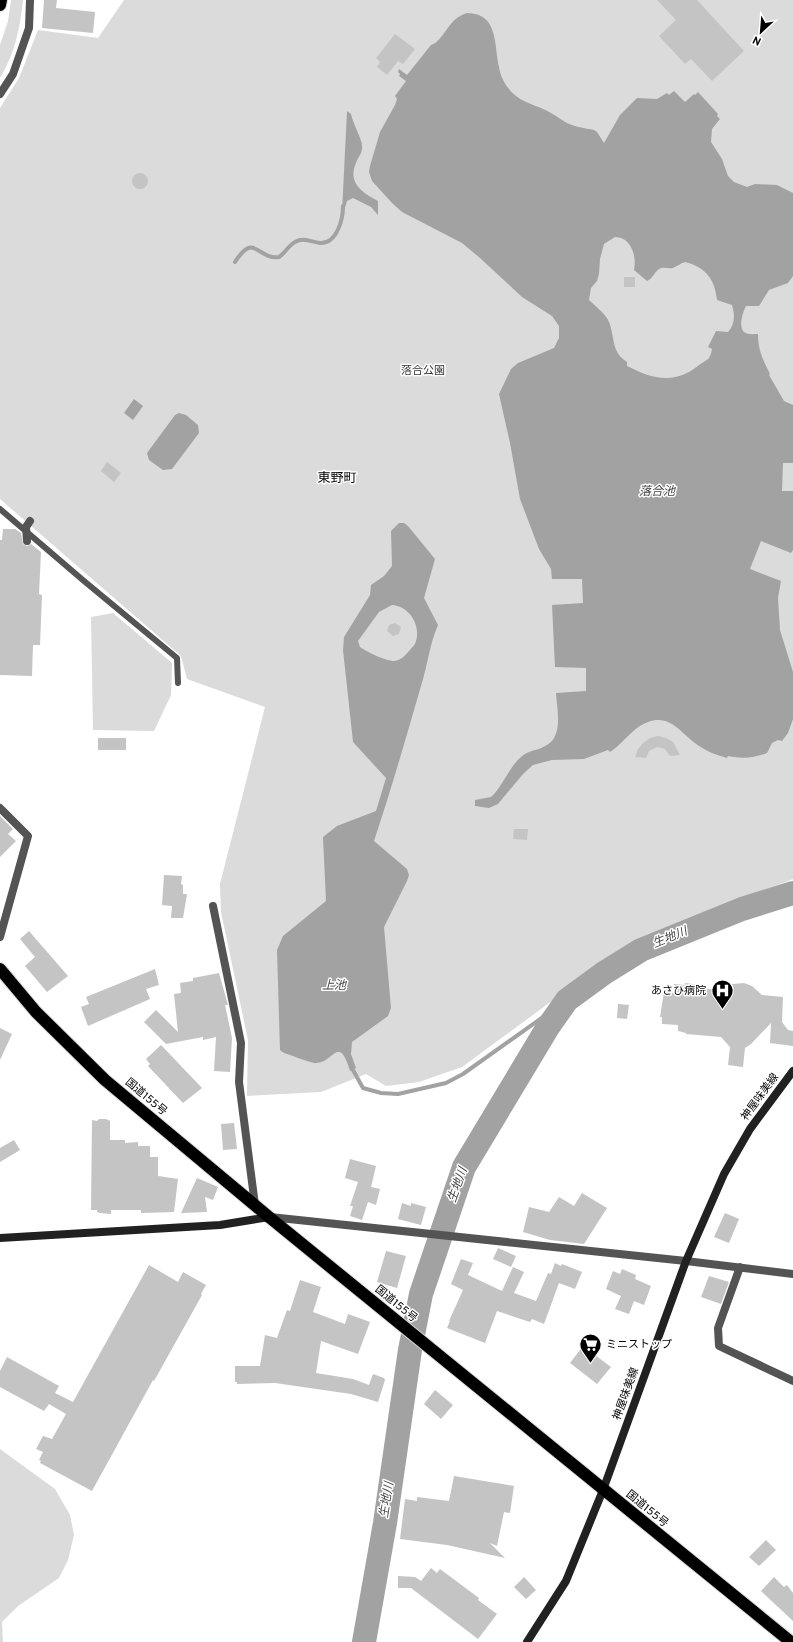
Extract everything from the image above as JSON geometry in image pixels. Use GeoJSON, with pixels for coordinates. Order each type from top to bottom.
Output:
{"type":"FeatureCollection","features":[{"type":"Feature","properties":{"kind":"highway"},"geometry":{"type":"LineString","coordinates":[[0,6],[1,0]]}},
{"type":"Feature","properties":{"kind":"highway","name":"国道155号"},"geometry":{"type":"LineString","coordinates":[[0,969],[36,1012],[105,1080],[269,1217],[791,1642]]}},
{"type":"Feature","properties":{"kind":"main road","name":"神屋味美線"},"geometry":{"type":"LineString","coordinates":[[527,1642],[566,1580],[603,1490],[686,1261],[724,1174],[750,1129],[793,1072]]}},
{"type":"Feature","properties":{"kind":"main road"},"geometry":{"type":"LineString","coordinates":[[0,1238],[220,1225],[269,1217]]}},
{"type":"Feature","properties":{"kind":"street"},"geometry":{"type":"LineString","coordinates":[[0,94],[13,74],[28,28],[30,0]]}},
{"type":"Feature","properties":{"kind":"street"},"geometry":{"type":"LineString","coordinates":[[27,541],[26,527],[30,521]]}},
{"type":"Feature","properties":{"kind":"street"},"geometry":{"type":"LineString","coordinates":[[0,808],[28,836],[0,937]]}},
{"type":"Feature","properties":{"kind":"street"},"geometry":{"type":"LineString","coordinates":[[213,906],[241,1043],[239,1082],[255,1205]]}},
{"type":"Feature","properties":{"kind":"street"},"geometry":{"type":"LineString","coordinates":[[269,1217],[686,1261],[793,1274]]}},
{"type":"Feature","properties":{"kind":"street"},"geometry":{"type":"LineString","coordinates":[[740,1267],[718,1328],[719,1346],[793,1381]]}},
{"type":"Feature","properties":{"kind":"lane"},"geometry":{"type":"LineString","coordinates":[[0,509],[177,658],[178,683]]}},
{"type":"Feature","properties":{"kind":"green space"},"geometry":{"type":"Polygon","coordinates":[[[11,0],[23,0],[22,10],[13,50],[0,78],[0,45],[8,21],[11,0]]]}},
{"type":"Feature","properties":{"kind":"green space","name":"落合公園"},"geometry":{"type":"Polygon","coordinates":[[[124,0],[793,0],[793,879],[672,926],[627,949],[590,973],[462,1067],[419,1082],[386,1086],[366,1074],[321,1092],[247,1096],[248,1040],[221,912],[220,884],[265,707],[187,679],[181,656],[0,499],[0,108],[19,78],[38,30],[98,38],[124,0]]]}},
{"type":"Feature","properties":{"kind":"green space"},"geometry":{"type":"Polygon","coordinates":[[[113,613],[172,663],[171,695],[154,731],[93,730],[91,617],[113,613]]]}},
{"type":"Feature","properties":{"kind":"green space"},"geometry":{"type":"Polygon","coordinates":[[[0,1449],[55,1489],[70,1515],[74,1535],[68,1560],[59,1578],[18,1606],[2,1622],[3,1642],[0,1642],[0,1449]]]}},
{"type":"Feature","properties":{"kind":"water","name":"落合池"},"geometry":{"type":"Polygon","coordinates":[[[467,13],[477,14],[485,18],[493,32],[502,79],[514,94],[524,101],[553,114],[565,122],[594,130],[604,143],[620,115],[637,98],[657,99],[667,93],[669,95],[674,91],[685,102],[698,92],[718,114],[717,116],[720,119],[712,129],[711,142],[722,159],[728,176],[734,182],[747,187],[755,184],[777,185],[793,193],[793,276],[788,283],[769,290],[759,306],[746,306],[742,315],[741,323],[744,332],[749,334],[758,334],[760,350],[770,374],[769,375],[784,401],[793,405],[793,463],[783,463],[782,491],[793,491],[793,550],[791,553],[761,541],[750,569],[781,581],[778,598],[780,630],[793,672],[793,719],[788,733],[782,741],[778,740],[772,743],[767,753],[753,757],[738,758],[728,756],[727,758],[702,748],[679,729],[666,721],[650,721],[636,729],[610,752],[608,750],[584,759],[552,760],[533,765],[523,774],[498,804],[489,808],[475,806],[475,800],[491,797],[495,793],[520,757],[551,742],[555,737],[558,722],[556,693],[586,691],[586,668],[555,667],[552,605],[583,603],[582,579],[552,579],[551,569],[539,549],[520,499],[499,394],[511,369],[518,363],[554,348],[559,338],[559,326],[552,316],[522,297],[462,243],[402,212],[372,181],[369,172],[380,132],[395,105],[397,99],[395,96],[406,81],[399,76],[399,69],[407,75],[431,45],[436,43],[451,24],[467,13]],[[615,237],[604,244],[600,259],[599,274],[597,281],[591,288],[589,300],[608,319],[618,354],[627,362],[627,366],[642,373],[657,377],[673,378],[681,376],[707,360],[712,349],[708,347],[716,331],[728,332],[734,319],[732,305],[717,300],[714,286],[708,275],[699,267],[685,262],[673,268],[661,268],[647,281],[634,270],[635,259],[632,248],[625,240],[615,237]]]}},
{"type":"Feature","properties":{"kind":"water"},"geometry":{"type":"Polygon","coordinates":[[[347,111],[351,114],[361,139],[362,146],[361,153],[354,170],[355,182],[362,191],[378,201],[378,215],[371,207],[353,198],[347,201],[344,211],[342,212],[347,111]]]}},
{"type":"Feature","properties":{"kind":"water"},"geometry":{"type":"Polygon","coordinates":[[[134,399],[143,406],[133,420],[124,413],[134,399]]]}},
{"type":"Feature","properties":{"kind":"water"},"geometry":{"type":"Polygon","coordinates":[[[179,413],[186,415],[198,425],[199,433],[172,469],[163,470],[149,460],[147,453],[175,415],[179,413]]]}},
{"type":"Feature","properties":{"kind":"water","name":"上池"},"geometry":{"type":"Polygon","coordinates":[[[399,523],[404,523],[435,559],[424,598],[438,625],[404,744],[374,841],[407,869],[409,875],[384,927],[391,1008],[388,1016],[352,1042],[351,1054],[356,1068],[350,1071],[346,1060],[339,1052],[335,1053],[326,1060],[314,1063],[284,1053],[280,1050],[277,950],[283,936],[326,901],[323,837],[337,826],[376,811],[386,778],[353,742],[343,650],[344,637],[370,595],[371,585],[384,576],[392,566],[391,531],[399,523]],[[392,605],[379,612],[358,641],[360,647],[377,656],[391,661],[399,660],[406,655],[414,646],[417,629],[412,617],[404,609],[392,605]]]}},
{"type":"Feature","properties":{"kind":"building"},"geometry":{"type":"Polygon","coordinates":[[[44,0],[57,0],[56,8],[95,12],[93,33],[42,28],[44,0]]]}},
{"type":"Feature","properties":{"kind":"building"},"geometry":{"type":"Polygon","coordinates":[[[657,0],[697,0],[744,51],[712,81],[691,59],[685,64],[659,36],[676,20],[657,0]]]}},
{"type":"Feature","properties":{"kind":"building"},"geometry":{"type":"Polygon","coordinates":[[[395,34],[415,49],[403,64],[398,61],[387,75],[377,67],[380,62],[376,58],[395,34]]]}},
{"type":"Feature","properties":{"kind":"building"},"geometry":{"type":"Polygon","coordinates":[[[137,173],[143,173],[148,178],[146,187],[143,189],[137,189],[132,184],[132,178],[137,173]]]}},
{"type":"Feature","properties":{"kind":"building"},"geometry":{"type":"Polygon","coordinates":[[[624,277],[635,277],[635,287],[624,287],[624,277]]]}},
{"type":"Feature","properties":{"kind":"building"},"geometry":{"type":"Polygon","coordinates":[[[107,462],[121,473],[114,482],[101,471],[107,462]]]}},
{"type":"Feature","properties":{"kind":"building"},"geometry":{"type":"Polygon","coordinates":[[[3,529],[15,529],[21,533],[23,544],[27,546],[31,544],[41,552],[39,594],[42,595],[40,645],[33,645],[32,676],[0,675],[0,540],[2,540],[3,529]]]}},
{"type":"Feature","properties":{"kind":"building"},"geometry":{"type":"Polygon","coordinates":[[[395,623],[401,627],[399,634],[393,636],[387,631],[389,625],[395,623]]]}},
{"type":"Feature","properties":{"kind":"building"},"geometry":{"type":"Polygon","coordinates":[[[658,736],[673,742],[680,755],[670,756],[665,749],[657,747],[649,751],[646,758],[635,757],[638,749],[643,743],[650,738],[658,736]]]}},
{"type":"Feature","properties":{"kind":"building"},"geometry":{"type":"Polygon","coordinates":[[[98,738],[126,738],[126,750],[98,750],[98,738]]]}},
{"type":"Feature","properties":{"kind":"building"},"geometry":{"type":"Polygon","coordinates":[[[0,816],[13,829],[8,834],[16,841],[0,857],[0,816]]]}},
{"type":"Feature","properties":{"kind":"building"},"geometry":{"type":"Polygon","coordinates":[[[514,829],[528,829],[527,840],[513,839],[514,829]]]}},
{"type":"Feature","properties":{"kind":"building"},"geometry":{"type":"Polygon","coordinates":[[[164,875],[182,876],[181,884],[183,885],[183,894],[187,894],[183,918],[171,918],[172,906],[162,905],[164,875]]]}},
{"type":"Feature","properties":{"kind":"building"},"geometry":{"type":"Polygon","coordinates":[[[29,931],[68,976],[47,992],[25,966],[35,957],[20,939],[29,931]]]}},
{"type":"Feature","properties":{"kind":"building"},"geometry":{"type":"Polygon","coordinates":[[[155,969],[159,985],[146,989],[150,999],[88,1026],[81,1007],[89,1004],[86,997],[155,969]]]}},
{"type":"Feature","properties":{"kind":"building"},"geometry":{"type":"Polygon","coordinates":[[[219,973],[228,1005],[225,1005],[232,1038],[230,1072],[214,1071],[216,1037],[203,1040],[203,1037],[166,1044],[144,1022],[156,1010],[178,1032],[174,994],[181,993],[180,983],[193,981],[193,978],[219,973]]]}},
{"type":"Feature","properties":{"kind":"building","name":"あさひ病院"},"geometry":{"type":"Polygon","coordinates":[[[685,983],[702,985],[702,988],[724,991],[733,984],[744,983],[752,986],[762,995],[783,997],[782,1022],[788,1030],[793,1031],[793,1046],[770,1043],[771,1023],[751,1044],[745,1048],[743,1067],[728,1065],[730,1047],[721,1037],[686,1034],[678,1031],[678,1025],[662,1024],[662,1017],[660,1017],[664,992],[674,993],[674,984],[685,985],[685,983]]]}},
{"type":"Feature","properties":{"kind":"building"},"geometry":{"type":"Polygon","coordinates":[[[618,1004],[629,1005],[627,1019],[617,1018],[618,1004]]]}},
{"type":"Feature","properties":{"kind":"building"},"geometry":{"type":"Polygon","coordinates":[[[0,1028],[12,1034],[0,1060],[0,1028]]]}},
{"type":"Feature","properties":{"kind":"building"},"geometry":{"type":"Polygon","coordinates":[[[161,1045],[202,1088],[183,1103],[148,1066],[150,1064],[146,1059],[161,1045]]]}},
{"type":"Feature","properties":{"kind":"building"},"geometry":{"type":"Polygon","coordinates":[[[99,1119],[106,1119],[110,1121],[110,1140],[125,1140],[125,1143],[138,1142],[138,1146],[150,1146],[150,1157],[158,1157],[158,1176],[178,1179],[174,1212],[141,1213],[141,1210],[111,1210],[111,1214],[91,1210],[92,1120],[97,1121],[99,1119]]]}},
{"type":"Feature","properties":{"kind":"building"},"geometry":{"type":"Polygon","coordinates":[[[234,1123],[237,1149],[223,1150],[221,1124],[234,1123]]]}},
{"type":"Feature","properties":{"kind":"building"},"geometry":{"type":"Polygon","coordinates":[[[14,1140],[20,1150],[0,1162],[0,1148],[14,1140]]]}},
{"type":"Feature","properties":{"kind":"building"},"geometry":{"type":"Polygon","coordinates":[[[350,1159],[376,1166],[371,1187],[380,1189],[376,1205],[368,1202],[362,1220],[350,1216],[353,1206],[350,1206],[358,1182],[345,1178],[350,1159]]]}},
{"type":"Feature","properties":{"kind":"building"},"geometry":{"type":"Polygon","coordinates":[[[197,1178],[218,1187],[213,1200],[205,1197],[207,1212],[181,1213],[197,1178]]]}},
{"type":"Feature","properties":{"kind":"building"},"geometry":{"type":"Polygon","coordinates":[[[582,1193],[607,1208],[584,1244],[550,1240],[523,1232],[529,1207],[549,1212],[559,1197],[574,1206],[582,1193]]]}},
{"type":"Feature","properties":{"kind":"building"},"geometry":{"type":"Polygon","coordinates":[[[402,1203],[411,1206],[411,1203],[426,1207],[421,1225],[398,1219],[402,1203]]]}},
{"type":"Feature","properties":{"kind":"building"},"geometry":{"type":"Polygon","coordinates":[[[725,1213],[739,1219],[729,1243],[714,1237],[725,1213]]]}},
{"type":"Feature","properties":{"kind":"building"},"geometry":{"type":"Polygon","coordinates":[[[498,1248],[516,1256],[511,1267],[493,1259],[498,1248]]]}},
{"type":"Feature","properties":{"kind":"building"},"geometry":{"type":"Polygon","coordinates":[[[386,1251],[406,1256],[397,1288],[377,1282],[386,1251]]]}},
{"type":"Feature","properties":{"kind":"building"},"geometry":{"type":"Polygon","coordinates":[[[461,1259],[473,1263],[468,1275],[502,1291],[513,1267],[524,1272],[514,1293],[536,1301],[548,1273],[551,1274],[555,1263],[561,1266],[562,1264],[582,1272],[575,1289],[559,1283],[544,1324],[532,1319],[530,1322],[497,1311],[485,1343],[447,1328],[463,1290],[451,1284],[461,1259]]]}},
{"type":"Feature","properties":{"kind":"building"},"geometry":{"type":"Polygon","coordinates":[[[149,1265],[178,1282],[183,1272],[206,1285],[201,1294],[202,1295],[92,1491],[40,1463],[41,1461],[39,1460],[43,1452],[36,1449],[43,1436],[52,1439],[66,1414],[49,1404],[44,1411],[0,1387],[0,1371],[7,1357],[59,1386],[55,1393],[73,1402],[149,1265]]]}},
{"type":"Feature","properties":{"kind":"building"},"geometry":{"type":"Polygon","coordinates":[[[622,1269],[636,1275],[635,1279],[651,1286],[644,1305],[634,1301],[629,1314],[615,1309],[621,1296],[606,1289],[613,1271],[620,1274],[622,1269]]]}},
{"type":"Feature","properties":{"kind":"building"},"geometry":{"type":"Polygon","coordinates":[[[709,1276],[729,1282],[721,1304],[701,1297],[709,1276]]]}},
{"type":"Feature","properties":{"kind":"building"},"geometry":{"type":"Polygon","coordinates":[[[300,1280],[321,1287],[313,1312],[345,1324],[348,1314],[370,1322],[358,1354],[321,1341],[316,1373],[353,1379],[369,1385],[373,1374],[384,1378],[385,1380],[378,1402],[351,1394],[275,1383],[237,1384],[237,1382],[235,1382],[235,1366],[260,1366],[265,1335],[277,1338],[287,1310],[290,1311],[300,1280]]]}},
{"type":"Feature","properties":{"kind":"building","name":"ミニストップ"},"geometry":{"type":"Polygon","coordinates":[[[583,1346],[611,1367],[597,1384],[570,1363],[583,1346]]]}},
{"type":"Feature","properties":{"kind":"building"},"geometry":{"type":"Polygon","coordinates":[[[435,1390],[453,1405],[441,1419],[424,1404],[435,1390]]]}},
{"type":"Feature","properties":{"kind":"building"},"geometry":{"type":"Polygon","coordinates":[[[454,1476],[514,1486],[510,1513],[504,1512],[497,1546],[490,1543],[505,1558],[447,1545],[400,1539],[405,1499],[417,1501],[417,1497],[449,1501],[454,1476]]]}},
{"type":"Feature","properties":{"kind":"building"},"geometry":{"type":"Polygon","coordinates":[[[766,1540],[776,1550],[759,1566],[749,1557],[766,1540]]]}},
{"type":"Feature","properties":{"kind":"building"},"geometry":{"type":"Polygon","coordinates":[[[431,1568],[437,1573],[440,1569],[479,1598],[478,1600],[497,1614],[478,1639],[411,1588],[398,1588],[398,1576],[415,1577],[421,1581],[431,1568]]]}},
{"type":"Feature","properties":{"kind":"building"},"geometry":{"type":"Polygon","coordinates":[[[524,1577],[536,1590],[526,1599],[514,1587],[524,1577]]]}},
{"type":"Feature","properties":{"kind":"building"},"geometry":{"type":"Polygon","coordinates":[[[774,1577],[784,1587],[787,1585],[793,1593],[793,1621],[761,1591],[774,1577]]]}},
{"type":"Feature","properties":{"kind":"waterway"},"geometry":{"type":"LineString","coordinates":[[235,262],[247,249],[252,248],[266,255],[279,257],[291,245],[298,241],[304,240],[320,243],[326,242],[331,239],[338,230],[342,217],[343,206]]}},
{"type":"Feature","properties":{"kind":"waterway","name":"生地川"},"geometry":{"type":"LineString","coordinates":[[364,1642],[385,1523],[410,1350],[421,1294],[464,1167],[548,1027],[567,1000],[604,973],[641,950],[742,909],[793,893]]}},
{"type":"Feature","properties":{"kind":"waterway"},"geometry":{"type":"LineString","coordinates":[[353,1070],[363,1088],[381,1093],[398,1094],[446,1083],[463,1074],[567,1000]]}},
{"type":"Feature","properties":{"kind":"place","name":"あさひ病院"},"geometry":{"type":"Point","coordinates":[722,1010]}},
{"type":"Feature","properties":{"kind":"place","name":"ミニストップ"},"geometry":{"type":"Point","coordinates":[590,1364]}},
{"type":"Feature","properties":{"kind":"district","name":"東野町"},"geometry":{"type":"Point","coordinates":[337,479]}}]}
